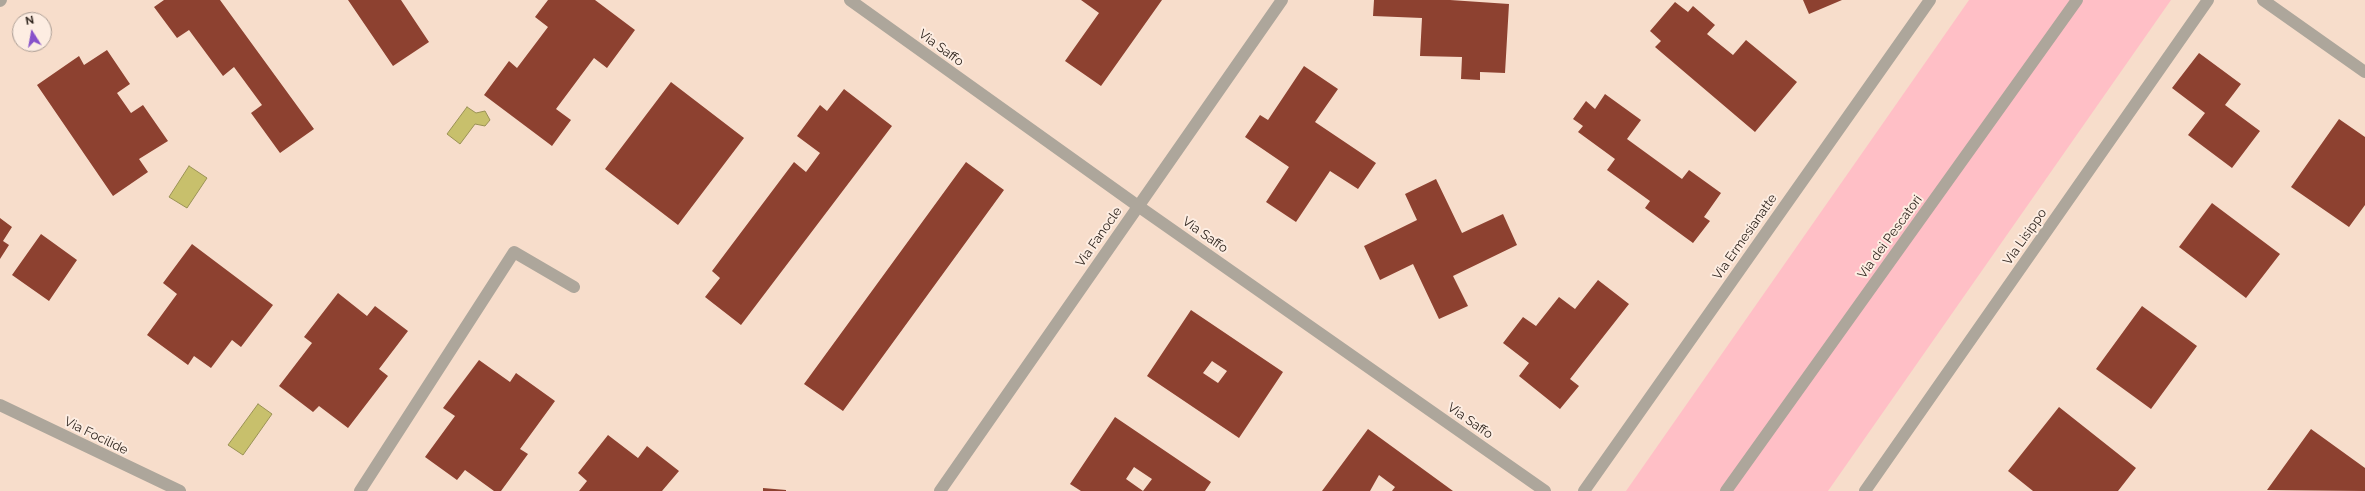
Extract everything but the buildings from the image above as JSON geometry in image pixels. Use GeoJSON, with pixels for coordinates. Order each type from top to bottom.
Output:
{"type":"FeatureCollection","features":[{"type":"Feature","properties":{"kind":"street","name":"Via Saffo"},"geometry":{"type":"LineString","coordinates":[[850,0],[1138,206],[1545,491]]}},
{"type":"Feature","properties":{"kind":"street","name":"Via Fanocle"},"geometry":{"type":"LineString","coordinates":[[940,491],[1282,0]]}},
{"type":"Feature","properties":{"kind":"street","name":"Via Ermesianatte"},"geometry":{"type":"LineString","coordinates":[[1584,491],[1930,0]]}},
{"type":"Feature","properties":{"kind":"street","name":"Via dei Pescatori"},"geometry":{"type":"LineString","coordinates":[[1726,491],[2078,0]]}},
{"type":"Feature","properties":{"kind":"street","name":"Via Lisippo"},"geometry":{"type":"LineString","coordinates":[[1864,491],[2208,0]]}},
{"type":"Feature","properties":{"kind":"street"},"geometry":{"type":"LineString","coordinates":[[2263,0],[2365,72]]}},
{"type":"Feature","properties":{"kind":"street"},"geometry":{"type":"LineString","coordinates":[[360,491],[514,252],[574,287]]}},
{"type":"Feature","properties":{"kind":"street","name":"Via Focilide"},"geometry":{"type":"LineString","coordinates":[[0,405],[180,491]]}},
{"type":"Feature","properties":{"kind":"shaded area"},"geometry":{"type":"Polygon","coordinates":[[[1969,0],[2171,0],[1828,491],[1626,491],[1969,0]]]}},
{"type":"Feature","properties":{"kind":"shaded area"},"geometry":{"type":"Polygon","coordinates":[[[467,107],[476,113],[485,111],[490,120],[485,126],[475,124],[460,144],[447,134],[467,107]]]}},
{"type":"Feature","properties":{"kind":"shaded area"},"geometry":{"type":"Polygon","coordinates":[[[189,166],[207,178],[187,208],[169,197],[189,166]]]}},
{"type":"Feature","properties":{"kind":"shaded area"},"geometry":{"type":"Polygon","coordinates":[[[258,404],[272,414],[243,455],[228,445],[258,404]]]}}]}
